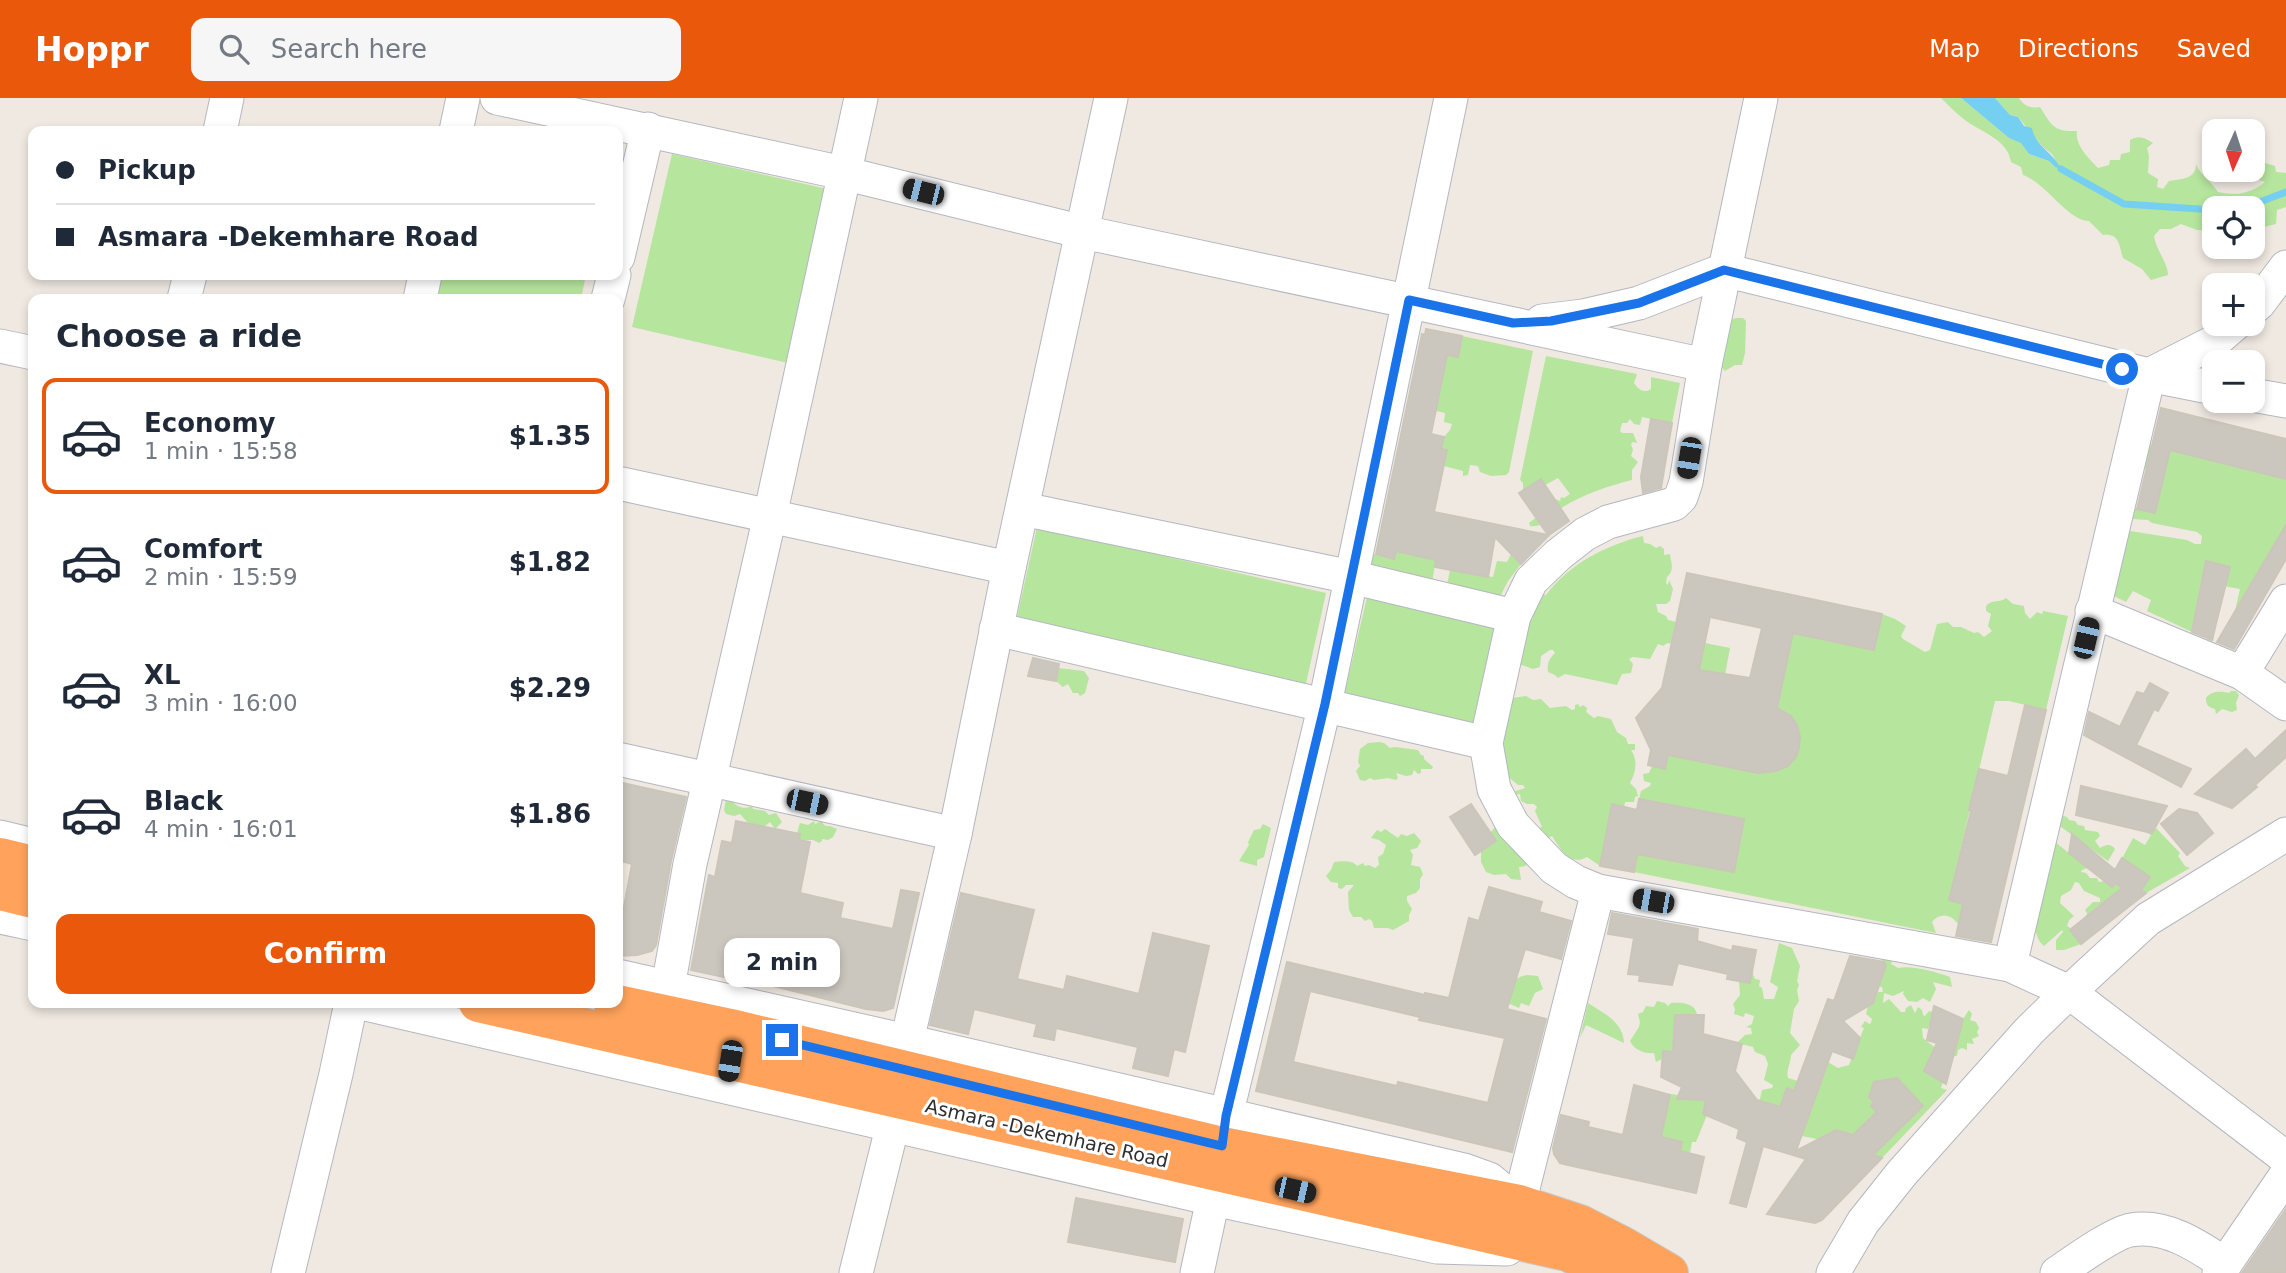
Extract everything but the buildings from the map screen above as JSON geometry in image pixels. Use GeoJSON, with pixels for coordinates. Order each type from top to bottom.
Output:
{"type":"FeatureCollection","features":[{"type":"Feature","properties":{"kind":"highway"},"geometry":{"type":"LineString","coordinates":[[0,857],[28,864]]}},
{"type":"Feature","properties":{"kind":"highway"},"geometry":{"type":"LineString","coordinates":[[0,891],[28,898]]}},
{"type":"Feature","properties":{"kind":"highway","name":"Asmara -Dekemhare Road"},"geometry":{"type":"LineString","coordinates":[[623,1007],[731,1045]]}},
{"type":"Feature","properties":{"kind":"highway","name":"Asmara -Dekemhare Road"},"geometry":{"type":"LineString","coordinates":[[508,1008],[731,1045],[1220,1158],[1567,1252],[1612,1273]]}},
{"type":"Feature","properties":{"kind":"highway","name":"Asmara -Dekemhare Road"},"geometry":{"type":"LineString","coordinates":[[1220,1158],[1519,1204],[1580,1224],[1669,1273]]}},
{"type":"Feature","properties":{"kind":"street"},"geometry":{"type":"LineString","coordinates":[[221,126],[227,98]]}},
{"type":"Feature","properties":{"kind":"street"},"geometry":{"type":"LineString","coordinates":[[457,126],[463,98]]}},
{"type":"Feature","properties":{"kind":"street"},"geometry":{"type":"LineString","coordinates":[[497,98],[559,104],[648,129],[843,173],[1083,232],[1705,365]]}},
{"type":"Feature","properties":{"kind":"street"},"geometry":{"type":"LineString","coordinates":[[668,987],[690,864],[770,516],[861,98]]}},
{"type":"Feature","properties":{"kind":"street"},"geometry":{"type":"LineString","coordinates":[[907,1041],[955,834],[996,629],[1111,98]]}},
{"type":"Feature","properties":{"kind":"street"},"geometry":{"type":"LineString","coordinates":[[1197,1273],[1220,1158],[1325,704],[1451,98]]}},
{"type":"Feature","properties":{"kind":"street"},"geometry":{"type":"LineString","coordinates":[[1761,98],[1724,270],[1686,482],[1681,497],[1674,504],[1620,518],[1585,534],[1531,581],[1514,616],[1486,743],[1494,789],[1513,825],[1554,868],[1576,882],[1598,891],[2010,965],[2069,992],[2286,1158]]}},
{"type":"Feature","properties":{"kind":"street"},"geometry":{"type":"LineString","coordinates":[[623,236],[648,129]]}},
{"type":"Feature","properties":{"kind":"street"},"geometry":{"type":"LineString","coordinates":[[2265,295],[2286,267]]}},
{"type":"Feature","properties":{"kind":"street"},"geometry":{"type":"LineString","coordinates":[[1513,323],[1551,321],[1639,303],[1724,270],[2149,375],[2202,386]]}},
{"type":"Feature","properties":{"kind":"street"},"geometry":{"type":"LineString","coordinates":[[2010,965],[2149,375],[2221,336]]}},
{"type":"Feature","properties":{"kind":"street"},"geometry":{"type":"LineString","coordinates":[[0,346],[28,352]]}},
{"type":"Feature","properties":{"kind":"street"},"geometry":{"type":"LineString","coordinates":[[2265,397],[2286,401]]}},
{"type":"Feature","properties":{"kind":"street"},"geometry":{"type":"LineString","coordinates":[[623,484],[1009,568]]}},
{"type":"Feature","properties":{"kind":"street"},"geometry":{"type":"LineString","coordinates":[[1023,509],[1351,577],[1514,616]]}},
{"type":"Feature","properties":{"kind":"street"},"geometry":{"type":"LineString","coordinates":[[2242,673],[2286,601]]}},
{"type":"Feature","properties":{"kind":"street"},"geometry":{"type":"LineString","coordinates":[[2092,611],[2242,673],[2286,704]]}},
{"type":"Feature","properties":{"kind":"street"},"geometry":{"type":"LineString","coordinates":[[996,629],[1486,743]]}},
{"type":"Feature","properties":{"kind":"street"},"geometry":{"type":"LineString","coordinates":[[623,760],[955,834]]}},
{"type":"Feature","properties":{"kind":"street"},"geometry":{"type":"LineString","coordinates":[[1833,1273],[1863,1222],[1902,1174],[2029,1031],[2069,992],[2148,919],[2286,834]]}},
{"type":"Feature","properties":{"kind":"street"},"geometry":{"type":"LineString","coordinates":[[0,837],[28,844]]}},
{"type":"Feature","properties":{"kind":"street"},"geometry":{"type":"LineString","coordinates":[[1519,1204],[1598,891]]}},
{"type":"Feature","properties":{"kind":"street"},"geometry":{"type":"LineString","coordinates":[[0,917],[28,923]]}},
{"type":"Feature","properties":{"kind":"street"},"geometry":{"type":"LineString","coordinates":[[623,977],[668,987],[731,1045],[893,1124],[1220,1158]]}},
{"type":"Feature","properties":{"kind":"street"},"geometry":{"type":"LineString","coordinates":[[288,1273],[350,1008]]}},
{"type":"Feature","properties":{"kind":"street"},"geometry":{"type":"LineString","coordinates":[[405,1008],[731,1045],[907,1041],[1220,1158]]}},
{"type":"Feature","properties":{"kind":"street"},"geometry":{"type":"LineString","coordinates":[[856,1273],[893,1124]]}},
{"type":"Feature","properties":{"kind":"street"},"geometry":{"type":"LineString","coordinates":[[2057,1273],[2130,1230],[2157,1231],[2189,1240],[2222,1269],[2286,1175]]}},
{"type":"Feature","properties":{"kind":"green space"},"geometry":{"type":"Polygon","coordinates":[[[1941,98],[1961,98],[2009,138],[2021,142],[2029,154],[2060,168],[2052,154],[2018,117],[2010,115],[1995,98],[2019,98],[2028,106],[2040,107],[2058,129],[2077,131],[2080,147],[2098,168],[2109,165],[2110,160],[2120,160],[2121,154],[2130,152],[2130,140],[2144,138],[2153,143],[2147,148],[2148,173],[2158,179],[2157,187],[2163,189],[2169,181],[2183,179],[2194,173],[2196,164],[2202,173],[2202,182],[2210,182],[2218,192],[2243,193],[2265,182],[2265,163],[2275,166],[2276,172],[2286,173],[2286,207],[2277,210],[2276,224],[2265,227],[2265,196],[2202,196],[2202,230],[2181,224],[2171,229],[2160,229],[2154,236],[2168,275],[2151,280],[2142,269],[2123,258],[2116,238],[2103,235],[2089,221],[2065,209],[2032,179],[2023,175],[2021,167],[2011,162],[2009,154],[2000,142],[1956,113],[1941,98]]]}},
{"type":"Feature","properties":{"kind":"green space"},"geometry":{"type":"Polygon","coordinates":[[[672,154],[827,189],[788,363],[632,327],[672,154]]]}},
{"type":"Feature","properties":{"kind":"green space"},"geometry":{"type":"Polygon","coordinates":[[[438,280],[585,280],[582,294],[435,294],[438,280]]]}},
{"type":"Feature","properties":{"kind":"green space"},"geometry":{"type":"Polygon","coordinates":[[[1736,318],[1746,321],[1745,353],[1742,365],[1735,365],[1725,371],[1720,365],[1731,320],[1736,318]]]}},
{"type":"Feature","properties":{"kind":"green space"},"geometry":{"type":"Polygon","coordinates":[[[1462,336],[1533,351],[1509,472],[1506,475],[1491,476],[1480,472],[1478,466],[1470,465],[1468,475],[1463,476],[1463,471],[1444,466],[1447,451],[1441,449],[1452,424],[1444,422],[1445,413],[1436,411],[1447,355],[1458,357],[1462,336]]]}},
{"type":"Feature","properties":{"kind":"green space"},"geometry":{"type":"Polygon","coordinates":[[[1546,356],[1637,374],[1634,383],[1644,391],[1651,389],[1651,377],[1680,383],[1672,423],[1642,417],[1640,425],[1634,424],[1630,419],[1627,423],[1622,423],[1620,431],[1633,433],[1637,443],[1631,444],[1631,456],[1638,462],[1632,470],[1632,480],[1579,498],[1544,523],[1530,526],[1529,523],[1538,516],[1536,512],[1555,499],[1560,501],[1561,497],[1570,494],[1558,478],[1545,485],[1541,479],[1523,491],[1523,483],[1520,480],[1546,356]]]}},
{"type":"Feature","properties":{"kind":"green space"},"geometry":{"type":"Polygon","coordinates":[[[2150,445],[2286,479],[2286,525],[2235,611],[2240,589],[2223,586],[2213,641],[2207,640],[2221,565],[2206,561],[2192,632],[2147,611],[2151,600],[2133,591],[2126,602],[2110,594],[2125,534],[2130,531],[2201,544],[2202,536],[2197,532],[2148,520],[2132,519],[2133,508],[2155,512],[2164,473],[2143,468],[2150,445]]]}},
{"type":"Feature","properties":{"kind":"green space"},"geometry":{"type":"Polygon","coordinates":[[[1037,527],[1326,593],[1305,688],[1016,622],[1037,527]]]}},
{"type":"Feature","properties":{"kind":"green space"},"geometry":{"type":"Polygon","coordinates":[[[1643,536],[1644,543],[1656,548],[1660,546],[1664,549],[1664,555],[1670,554],[1672,569],[1666,583],[1668,585],[1669,580],[1673,589],[1670,601],[1656,604],[1658,612],[1668,620],[1676,622],[1672,644],[1658,644],[1650,659],[1629,659],[1633,664],[1631,673],[1622,674],[1617,685],[1565,674],[1558,678],[1548,672],[1549,661],[1555,653],[1553,650],[1541,656],[1540,667],[1533,669],[1519,664],[1527,634],[1522,629],[1529,619],[1533,619],[1542,594],[1546,595],[1566,574],[1589,557],[1643,536]]]}},
{"type":"Feature","properties":{"kind":"green space"},"geometry":{"type":"Polygon","coordinates":[[[1396,551],[1436,560],[1432,582],[1371,569],[1373,554],[1394,559],[1396,551]]]}},
{"type":"Feature","properties":{"kind":"green space"},"geometry":{"type":"Polygon","coordinates":[[[1511,554],[1521,564],[1500,597],[1447,585],[1450,570],[1493,577],[1497,561],[1507,562],[1511,554]]]}},
{"type":"Feature","properties":{"kind":"green space"},"geometry":{"type":"Polygon","coordinates":[[[1367,597],[1498,626],[1476,725],[1344,696],[1367,597]]]}},
{"type":"Feature","properties":{"kind":"green space"},"geometry":{"type":"Polygon","coordinates":[[[2006,598],[2013,604],[2024,606],[2030,619],[2037,612],[2042,614],[2043,611],[2068,616],[2046,710],[2009,701],[1995,701],[1949,900],[1977,906],[1959,925],[1950,917],[1939,916],[1932,922],[1936,933],[1634,872],[1639,799],[1641,791],[1651,783],[1644,781],[1643,774],[1649,773],[1652,766],[1665,769],[1668,754],[1729,768],[1763,771],[1787,766],[1795,757],[1800,737],[1777,711],[1793,633],[1874,650],[1882,614],[1906,626],[1901,636],[1903,639],[1925,652],[1930,650],[1937,624],[1948,622],[1953,627],[1978,632],[1984,637],[1992,631],[1988,626],[1991,614],[1986,611],[1986,606],[2006,598]]]}},
{"type":"Feature","properties":{"kind":"green space"},"geometry":{"type":"Polygon","coordinates":[[[1705,643],[1730,648],[1725,675],[1699,670],[1705,643]]]}},
{"type":"Feature","properties":{"kind":"green space"},"geometry":{"type":"Polygon","coordinates":[[[1058,668],[1084,671],[1089,678],[1085,693],[1080,696],[1073,693],[1068,684],[1063,687],[1056,681],[1058,668]]]}},
{"type":"Feature","properties":{"kind":"green space"},"geometry":{"type":"Polygon","coordinates":[[[2236,691],[2239,695],[2237,710],[2232,712],[2222,709],[2216,714],[2215,709],[2207,704],[2206,698],[2213,693],[2236,691]]]}},
{"type":"Feature","properties":{"kind":"green space"},"geometry":{"type":"Polygon","coordinates":[[[1526,696],[1533,700],[1541,699],[1550,708],[1566,706],[1572,710],[1575,705],[1583,705],[1587,708],[1586,712],[1594,718],[1598,716],[1611,719],[1617,732],[1626,738],[1628,744],[1635,744],[1635,750],[1631,750],[1635,766],[1630,783],[1638,796],[1634,802],[1625,802],[1624,807],[1612,805],[1600,866],[1587,857],[1575,860],[1570,858],[1552,836],[1545,840],[1536,828],[1542,827],[1535,811],[1537,807],[1521,801],[1520,794],[1513,795],[1513,792],[1525,788],[1506,775],[1478,734],[1512,698],[1526,696]]]}},
{"type":"Feature","properties":{"kind":"green space"},"geometry":{"type":"Polygon","coordinates":[[[1379,742],[1390,748],[1418,750],[1433,767],[1421,769],[1418,774],[1414,770],[1412,775],[1406,776],[1396,773],[1396,780],[1360,780],[1356,771],[1360,766],[1360,749],[1368,743],[1379,742]]]}},
{"type":"Feature","properties":{"kind":"green space"},"geometry":{"type":"Polygon","coordinates":[[[726,799],[732,800],[740,807],[752,806],[753,809],[765,811],[769,815],[776,813],[782,822],[775,829],[770,822],[764,827],[749,824],[740,814],[726,814],[726,799]]]}},
{"type":"Feature","properties":{"kind":"green space"},"geometry":{"type":"Polygon","coordinates":[[[2060,815],[2084,826],[2085,830],[2098,832],[2100,836],[2095,841],[2100,848],[2108,845],[2115,849],[2108,861],[2057,824],[2060,815]]]}},
{"type":"Feature","properties":{"kind":"green space"},"geometry":{"type":"Polygon","coordinates":[[[823,820],[826,826],[837,829],[833,837],[822,839],[819,843],[799,840],[800,834],[797,833],[800,823],[808,825],[823,820]]]}},
{"type":"Feature","properties":{"kind":"green space"},"geometry":{"type":"Polygon","coordinates":[[[1263,824],[1271,828],[1264,857],[1257,860],[1257,866],[1239,861],[1254,830],[1260,829],[1263,824]]]}},
{"type":"Feature","properties":{"kind":"green space"},"geometry":{"type":"Polygon","coordinates":[[[1495,827],[1526,863],[1526,866],[1519,867],[1521,880],[1511,879],[1506,874],[1494,875],[1486,872],[1481,862],[1481,851],[1485,850],[1484,841],[1495,827]]]}},
{"type":"Feature","properties":{"kind":"green space"},"geometry":{"type":"Polygon","coordinates":[[[2156,828],[2180,853],[2178,856],[2185,866],[2190,868],[2146,893],[2132,882],[2085,919],[2085,910],[2093,902],[2100,902],[2100,898],[2084,891],[2079,883],[2075,882],[2071,890],[2061,896],[2060,903],[2074,916],[2067,926],[2072,929],[2081,944],[2056,950],[2056,940],[2062,930],[2044,946],[2035,927],[2054,841],[2087,868],[2081,872],[2090,878],[2097,878],[2099,882],[2105,881],[2106,877],[2117,884],[2125,873],[2117,868],[2133,838],[2145,845],[2151,835],[2144,831],[2153,831],[2156,828]]]}},
{"type":"Feature","properties":{"kind":"green space"},"geometry":{"type":"Polygon","coordinates":[[[1385,829],[1398,838],[1401,834],[1407,836],[1414,833],[1421,841],[1417,848],[1410,850],[1413,855],[1411,865],[1420,867],[1423,874],[1420,888],[1416,893],[1407,896],[1412,909],[1409,921],[1393,930],[1374,928],[1369,919],[1365,921],[1361,917],[1353,917],[1349,910],[1348,892],[1354,885],[1338,888],[1338,883],[1331,882],[1326,876],[1334,862],[1350,862],[1357,866],[1363,863],[1375,868],[1379,865],[1378,857],[1383,854],[1386,845],[1371,838],[1377,830],[1381,832],[1385,829]]]}},
{"type":"Feature","properties":{"kind":"green space"},"geometry":{"type":"Polygon","coordinates":[[[1779,943],[1792,948],[1800,966],[1797,981],[1799,1001],[1794,1009],[1790,1033],[1800,1045],[1791,1055],[1788,1075],[1788,1078],[1798,1081],[1794,1091],[1787,1089],[1795,1111],[1759,1103],[1762,1090],[1772,1088],[1773,1085],[1764,1080],[1768,1064],[1765,1056],[1755,1052],[1753,1047],[1737,1043],[1745,1035],[1752,1034],[1751,1028],[1746,1027],[1752,1024],[1754,1016],[1734,1014],[1733,1004],[1740,995],[1739,981],[1752,972],[1755,979],[1760,980],[1759,986],[1764,999],[1774,999],[1778,987],[1770,982],[1779,943]]]}},
{"type":"Feature","properties":{"kind":"green space"},"geometry":{"type":"Polygon","coordinates":[[[1880,958],[1899,961],[1892,961],[1891,964],[1898,968],[1917,968],[1950,977],[1952,987],[1933,982],[1936,989],[1930,1002],[1923,998],[1917,1002],[1908,1001],[1904,991],[1893,996],[1884,993],[1883,1003],[1889,999],[1901,1012],[1905,1012],[1911,1005],[1915,1013],[1918,1007],[1925,1016],[1929,1011],[1933,1012],[1928,1029],[1922,1028],[1923,1038],[1938,1050],[1925,1071],[1943,1082],[1941,1088],[1947,1090],[1882,1158],[1855,1149],[1863,1137],[1835,1131],[1822,1140],[1802,1136],[1828,1062],[1838,1068],[1849,1065],[1864,1028],[1861,1027],[1865,1021],[1871,1023],[1872,1019],[1866,1014],[1868,1006],[1873,1003],[1878,992],[1883,992],[1882,987],[1879,987],[1886,965],[1880,958]]]}},
{"type":"Feature","properties":{"kind":"green space"},"geometry":{"type":"Polygon","coordinates":[[[1527,975],[1538,976],[1543,989],[1535,993],[1529,1006],[1521,1003],[1519,1008],[1510,1004],[1505,1006],[1513,982],[1527,975]]]}},
{"type":"Feature","properties":{"kind":"green space"},"geometry":{"type":"Polygon","coordinates":[[[1657,1001],[1668,1006],[1671,1003],[1687,1004],[1694,1008],[1697,1015],[1682,1017],[1686,1053],[1663,1051],[1662,1059],[1656,1062],[1654,1053],[1640,1051],[1630,1041],[1639,1027],[1638,1014],[1643,1012],[1646,1006],[1654,1007],[1657,1001]]]}},
{"type":"Feature","properties":{"kind":"green space"},"geometry":{"type":"Polygon","coordinates":[[[1588,1003],[1617,1024],[1624,1043],[1586,1025],[1580,1038],[1588,1003]]]}},
{"type":"Feature","properties":{"kind":"green space"},"geometry":{"type":"Polygon","coordinates":[[[1969,1010],[1972,1014],[1970,1020],[1976,1022],[1979,1028],[1979,1036],[1972,1039],[1974,1044],[1967,1043],[1967,1050],[1962,1048],[1958,1050],[1957,1056],[1953,1056],[1963,1019],[1969,1010]]]}},
{"type":"Feature","properties":{"kind":"green space"},"geometry":{"type":"Polygon","coordinates":[[[1688,1092],[1706,1100],[1707,1115],[1696,1142],[1692,1142],[1690,1153],[1680,1151],[1682,1142],[1661,1137],[1670,1094],[1678,1095],[1678,1099],[1687,1099],[1688,1092]]]}},
{"type":"Feature","properties":{"kind":"water"},"geometry":{"type":"Polygon","coordinates":[[[1961,98],[1995,98],[2010,115],[2018,117],[2024,126],[2032,128],[2037,140],[2061,169],[2049,161],[2029,154],[2021,143],[2009,138],[1961,98]]]}},
{"type":"Feature","properties":{"kind":"waterway"},"geometry":{"type":"LineString","coordinates":[[2061,169],[2124,204],[2202,209]]}},
{"type":"Feature","properties":{"kind":"waterway"},"geometry":{"type":"LineString","coordinates":[[2265,200],[2286,192]]}},
{"type":"Feature","properties":{"kind":"route"},"geometry":{"type":"LineString","coordinates":[[782,1040],[1222,1146],[1226,1116],[1325,704],[1409,300],[1513,323],[1551,321],[1639,303],[1724,270],[2122,369]]}}]}
